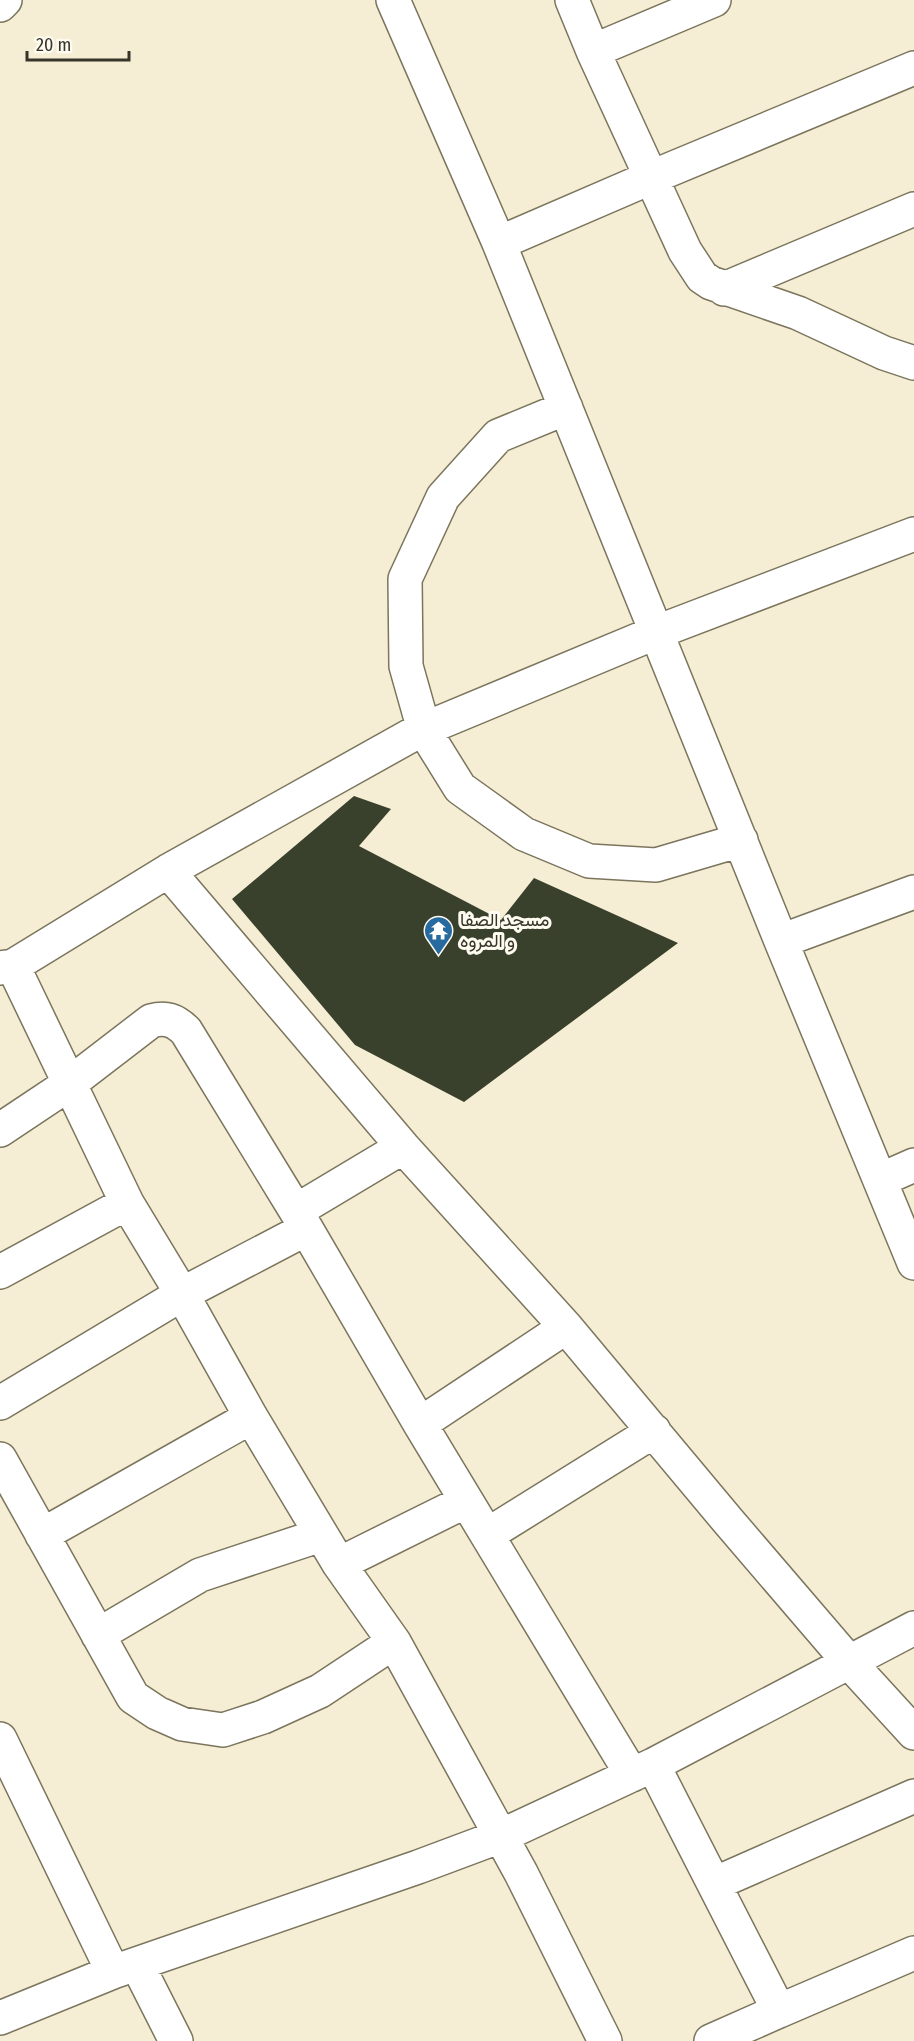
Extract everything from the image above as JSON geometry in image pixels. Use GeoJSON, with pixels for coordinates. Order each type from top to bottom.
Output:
{"type":"FeatureCollection","features":[{"type":"Feature","properties":{"kind":"street"},"geometry":{"type":"LineString","coordinates":[[0,5],[5,0]]}},
{"type":"Feature","properties":{"kind":"street"},"geometry":{"type":"LineString","coordinates":[[393,0],[499,243],[781,941],[914,1263]]}},
{"type":"Feature","properties":{"kind":"street"},"geometry":{"type":"LineString","coordinates":[[573,0],[593,51],[685,251],[702,277],[724,289],[798,313],[884,353],[914,363]]}},
{"type":"Feature","properties":{"kind":"street"},"geometry":{"type":"LineString","coordinates":[[593,51],[714,0]]}},
{"type":"Feature","properties":{"kind":"street"},"geometry":{"type":"LineString","coordinates":[[499,243],[914,68]]}},
{"type":"Feature","properties":{"kind":"street"},"geometry":{"type":"LineString","coordinates":[[724,289],[914,209]]}},
{"type":"Feature","properties":{"kind":"street"},"geometry":{"type":"LineString","coordinates":[[566,408],[498,436],[443,497],[405,579],[406,666],[424,730],[460,788],[524,834],[590,861],[656,865],[741,840]]}},
{"type":"Feature","properties":{"kind":"street"},"geometry":{"type":"LineString","coordinates":[[605,2041],[501,1836],[394,1642],[321,1535],[127,1203],[69,1084],[6,967],[168,871],[424,730],[657,632],[914,534]]}},
{"type":"Feature","properties":{"kind":"street"},"geometry":{"type":"LineString","coordinates":[[168,871],[403,1147],[566,1327],[849,1662],[914,1733]]}},
{"type":"Feature","properties":{"kind":"street"},"geometry":{"type":"LineString","coordinates":[[781,941],[914,892]]}},
{"type":"Feature","properties":{"kind":"street"},"geometry":{"type":"LineString","coordinates":[[0,1130],[69,1084],[151,1021],[163,1018],[177,1022],[186,1031],[301,1220],[487,1535],[642,1770],[714,1884],[779,2011]]}},
{"type":"Feature","properties":{"kind":"street"},"geometry":{"type":"LineString","coordinates":[[0,1403],[301,1220],[403,1147]]}},
{"type":"Feature","properties":{"kind":"street"},"geometry":{"type":"LineString","coordinates":[[880,1180],[914,1165]]}},
{"type":"Feature","properties":{"kind":"street"},"geometry":{"type":"LineString","coordinates":[[0,1272],[127,1203]]}},
{"type":"Feature","properties":{"kind":"street"},"geometry":{"type":"LineString","coordinates":[[420,1424],[566,1327]]}},
{"type":"Feature","properties":{"kind":"street"},"geometry":{"type":"LineString","coordinates":[[42,1535],[251,1417]]}},
{"type":"Feature","properties":{"kind":"street"},"geometry":{"type":"LineString","coordinates":[[487,1535],[654,1431]]}},
{"type":"Feature","properties":{"kind":"street"},"geometry":{"type":"LineString","coordinates":[[0,1459],[133,1697],[157,1713],[182,1724],[223,1731],[263,1717],[320,1691],[394,1642]]}},
{"type":"Feature","properties":{"kind":"street"},"geometry":{"type":"LineString","coordinates":[[339,1564],[466,1501]]}},
{"type":"Feature","properties":{"kind":"street"},"geometry":{"type":"LineString","coordinates":[[98,1635],[201,1575],[321,1535]]}},
{"type":"Feature","properties":{"kind":"street"},"geometry":{"type":"LineString","coordinates":[[0,2018],[125,1968],[501,1836],[642,1770],[914,1628]]}},
{"type":"Feature","properties":{"kind":"street"},"geometry":{"type":"LineString","coordinates":[[0,1739],[125,1968],[176,2041]]}},
{"type":"Feature","properties":{"kind":"street"},"geometry":{"type":"LineString","coordinates":[[714,1884],[914,1796]]}},
{"type":"Feature","properties":{"kind":"street"},"geometry":{"type":"LineString","coordinates":[[711,2041],[914,1953]]}},
{"type":"Feature","properties":{"kind":"building"},"geometry":{"type":"Polygon","coordinates":[[[354,796],[391,809],[359,846],[501,920],[534,878],[678,943],[464,1102],[355,1045],[232,899],[354,796]]]}},
{"type":"Feature","properties":{"kind":"place","name":"مسجد الصفا و المروه"},"geometry":{"type":"Point","coordinates":[439,956]}}]}
